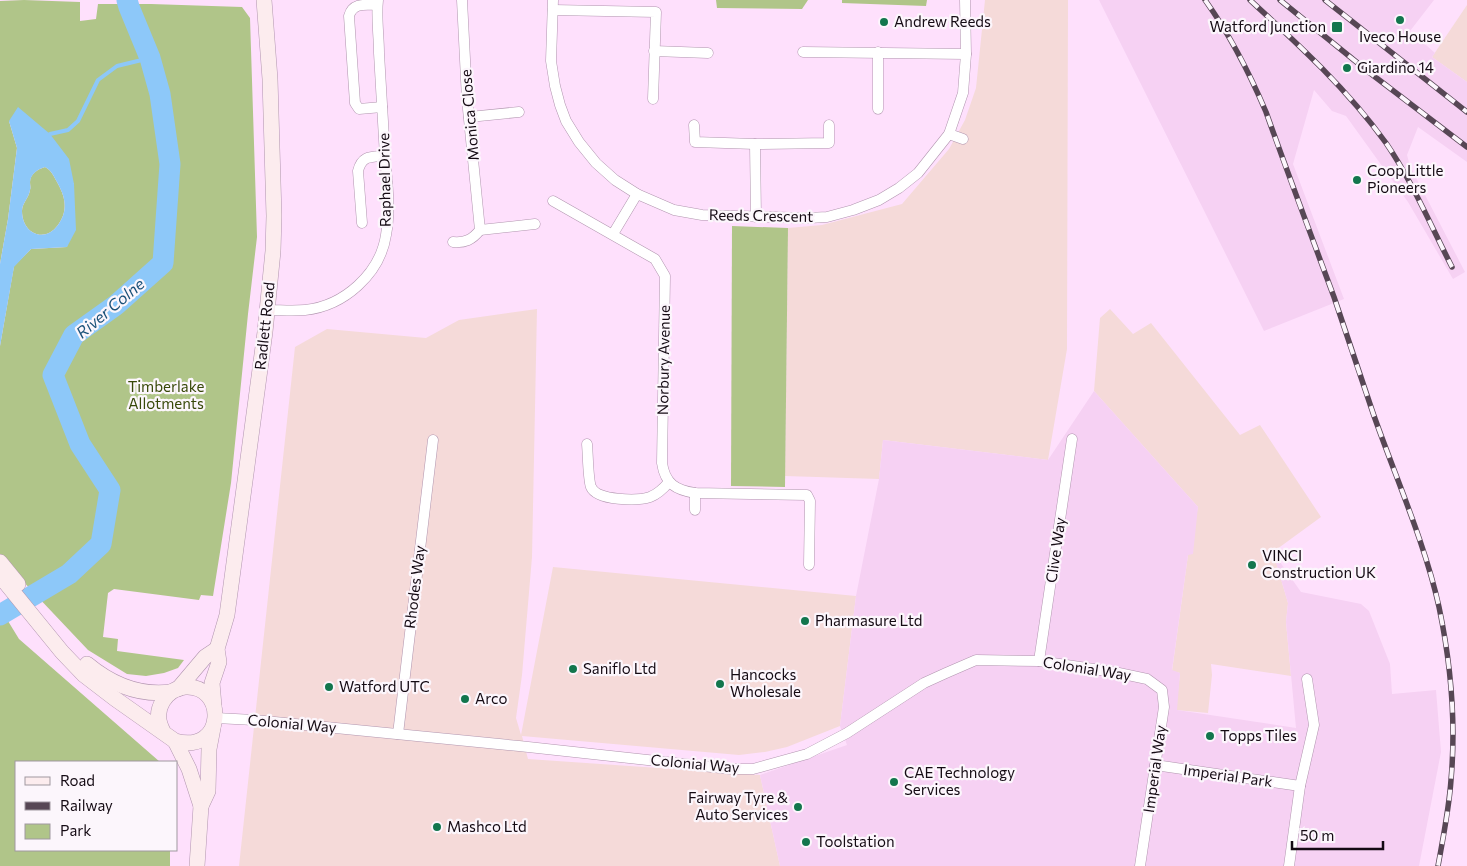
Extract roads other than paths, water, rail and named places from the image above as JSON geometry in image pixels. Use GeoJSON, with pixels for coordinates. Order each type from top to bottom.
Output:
{"type":"FeatureCollection","features":[{"type":"Feature","properties":{"kind":"street","name":"Radlett Road"},"geometry":{"type":"LineString","coordinates":[[197,866],[201,806],[208,791],[209,749],[214,717],[212,682],[219,662],[217,649],[227,615],[267,310],[272,250],[274,216],[270,80],[264,0]]}},
{"type":"Feature","properties":{"kind":"street","name":"Monica Close"},"geometry":{"type":"LineString","coordinates":[[462,0],[469,118],[480,230]]}},
{"type":"Feature","properties":{"kind":"street","name":"Reeds Crescent"},"geometry":{"type":"LineString","coordinates":[[553,5],[551,61],[555,86],[566,121],[579,142],[596,163],[615,180],[636,194],[674,210],[702,215],[808,218],[827,217],[879,200],[899,188],[918,173],[949,134],[963,93],[966,54],[965,0]]}},
{"type":"Feature","properties":{"kind":"street","name":"Raphael Drive"},"geometry":{"type":"LineString","coordinates":[[267,310],[306,310],[329,304],[347,294],[368,275],[380,254],[386,237],[388,196],[377,2]]}},
{"type":"Feature","properties":{"kind":"street"},"geometry":{"type":"LineString","coordinates":[[377,2],[357,5],[350,11],[349,16],[355,103],[359,109],[382,107]]}},
{"type":"Feature","properties":{"kind":"street"},"geometry":{"type":"LineString","coordinates":[[553,5],[656,12],[653,99]]}},
{"type":"Feature","properties":{"kind":"street"},"geometry":{"type":"LineString","coordinates":[[654,52],[708,52]]}},
{"type":"Feature","properties":{"kind":"street"},"geometry":{"type":"LineString","coordinates":[[803,52],[966,54]]}},
{"type":"Feature","properties":{"kind":"street"},"geometry":{"type":"LineString","coordinates":[[878,52],[878,110]]}},
{"type":"Feature","properties":{"kind":"street"},"geometry":{"type":"LineString","coordinates":[[469,118],[519,112]]}},
{"type":"Feature","properties":{"kind":"street"},"geometry":{"type":"LineString","coordinates":[[694,125],[695,142],[754,144],[829,143],[829,125]]}},
{"type":"Feature","properties":{"kind":"street"},"geometry":{"type":"LineString","coordinates":[[949,134],[963,139]]}},
{"type":"Feature","properties":{"kind":"street"},"geometry":{"type":"LineString","coordinates":[[754,144],[756,216]]}},
{"type":"Feature","properties":{"kind":"street"},"geometry":{"type":"LineString","coordinates":[[362,223],[358,171],[360,165],[364,159],[385,156]]}},
{"type":"Feature","properties":{"kind":"street"},"geometry":{"type":"LineString","coordinates":[[612,234],[636,194]]}},
{"type":"Feature","properties":{"kind":"street","name":"Norbury Avenue"},"geometry":{"type":"LineString","coordinates":[[553,201],[655,260],[665,276],[662,463],[664,473],[669,482]]}},
{"type":"Feature","properties":{"kind":"street"},"geometry":{"type":"LineString","coordinates":[[453,242],[463,242],[474,237],[480,230],[535,224]]}},
{"type":"Feature","properties":{"kind":"street","name":"Clive Way"},"geometry":{"type":"LineString","coordinates":[[1039,661],[1072,439]]}},
{"type":"Feature","properties":{"kind":"street","name":"Rhodes Way"},"geometry":{"type":"LineString","coordinates":[[398,734],[434,440]]}},
{"type":"Feature","properties":{"kind":"street"},"geometry":{"type":"LineString","coordinates":[[587,444],[591,486],[595,494],[605,497],[636,500],[650,497],[662,490],[669,482],[682,491],[695,493],[807,495],[810,501],[809,565]]}},
{"type":"Feature","properties":{"kind":"street"},"geometry":{"type":"LineString","coordinates":[[695,493],[695,510]]}},
{"type":"Feature","properties":{"kind":"street"},"geometry":{"type":"LineString","coordinates":[[0,562],[6,578],[49,630],[100,675],[133,689],[159,693],[186,687],[204,692],[210,699],[214,717],[206,737],[196,742],[185,744],[170,737],[84,675],[62,652],[49,630]]}},
{"type":"Feature","properties":{"kind":"street"},"geometry":{"type":"LineString","coordinates":[[170,737],[160,726],[158,716],[160,706],[166,696],[206,657],[217,649]]}},
{"type":"Feature","properties":{"kind":"street","name":"Colonial Way"},"geometry":{"type":"LineString","coordinates":[[214,717],[519,746],[730,769],[753,769],[801,756],[815,750],[846,733],[924,684],[946,672],[976,660],[1039,661],[1114,672],[1147,680]]}},
{"type":"Feature","properties":{"kind":"street"},"geometry":{"type":"LineString","coordinates":[[1289,866],[1300,786],[1314,725],[1307,679]]}},
{"type":"Feature","properties":{"kind":"street","name":"Imperial Way"},"geometry":{"type":"LineString","coordinates":[[1140,866],[1164,707],[1162,690],[1147,680]]}},
{"type":"Feature","properties":{"kind":"street","name":"Radlett Road"},"geometry":{"type":"LineString","coordinates":[[170,737],[189,769],[201,806]]}},
{"type":"Feature","properties":{"kind":"street","name":"Imperial Park"},"geometry":{"type":"LineString","coordinates":[[1155,765],[1300,786]]}},
{"type":"Feature","properties":{"kind":"water"},"geometry":{"type":"Polygon","coordinates":[[[18,107],[50,134],[69,159],[74,184],[76,230],[67,247],[31,249],[14,267],[0,346],[0,264],[17,148],[9,121],[18,107]],[[45,167],[35,172],[31,177],[29,193],[22,211],[26,225],[30,230],[40,235],[52,231],[58,225],[65,208],[62,193],[53,175],[45,167]]]}},
{"type":"Feature","properties":{"kind":"waterway","name":"River Colne"},"geometry":{"type":"LineString","coordinates":[[0,615],[69,574],[101,544],[110,490],[80,444],[53,375],[74,335],[116,305],[163,263],[170,164],[160,94],[150,58],[127,0]]}},
{"type":"Feature","properties":{"kind":"waterway"},"geometry":{"type":"LineString","coordinates":[[50,134],[68,130],[78,121],[98,80],[117,66],[150,58]]}},
{"type":"Feature","properties":{"kind":"railway"},"geometry":{"type":"LineString","coordinates":[[1205,0],[1238,54],[1266,112],[1334,297],[1373,413],[1418,534],[1433,583],[1447,650],[1453,715],[1450,791],[1438,866]]}},
{"type":"Feature","properties":{"kind":"railway"},"geometry":{"type":"LineString","coordinates":[[1250,0],[1339,86],[1371,123],[1386,143],[1413,188],[1452,267]]}},
{"type":"Feature","properties":{"kind":"railway"},"geometry":{"type":"LineString","coordinates":[[1280,0],[1370,73],[1467,147]]}},
{"type":"Feature","properties":{"kind":"railway"},"geometry":{"type":"LineString","coordinates":[[1325,0],[1467,112]]}},
{"type":"Feature","properties":{"kind":"place","name":"Iveco House"},"geometry":{"type":"Point","coordinates":[1400,20]}},
{"type":"Feature","properties":{"kind":"place","name":"Andrew Reeds"},"geometry":{"type":"Point","coordinates":[884,22]}},
{"type":"Feature","properties":{"kind":"place","name":"Watford Junction"},"geometry":{"type":"Point","coordinates":[1337,27]}},
{"type":"Feature","properties":{"kind":"place","name":"Giardino 14"},"geometry":{"type":"Point","coordinates":[1347,68]}},
{"type":"Feature","properties":{"kind":"place","name":"Coop Little Pioneers"},"geometry":{"type":"Point","coordinates":[1357,180]}},
{"type":"Feature","properties":{"kind":"place","name":"VINCI Construction UK"},"geometry":{"type":"Point","coordinates":[1252,565]}},
{"type":"Feature","properties":{"kind":"place","name":"Pharmasure Ltd"},"geometry":{"type":"Point","coordinates":[805,621]}},
{"type":"Feature","properties":{"kind":"place","name":"Saniflo Ltd"},"geometry":{"type":"Point","coordinates":[573,669]}},
{"type":"Feature","properties":{"kind":"place","name":"Hancocks Wholesale"},"geometry":{"type":"Point","coordinates":[720,684]}},
{"type":"Feature","properties":{"kind":"place","name":"Watford UTC"},"geometry":{"type":"Point","coordinates":[329,687]}},
{"type":"Feature","properties":{"kind":"place","name":"Arco"},"geometry":{"type":"Point","coordinates":[465,699]}},
{"type":"Feature","properties":{"kind":"place","name":"Topps Tiles"},"geometry":{"type":"Point","coordinates":[1210,736]}},
{"type":"Feature","properties":{"kind":"place","name":"CAE Technology Services"},"geometry":{"type":"Point","coordinates":[894,782]}},
{"type":"Feature","properties":{"kind":"place","name":"Fairway Tyre & Auto Services"},"geometry":{"type":"Point","coordinates":[798,807]}},
{"type":"Feature","properties":{"kind":"place","name":"Mashco Ltd"},"geometry":{"type":"Point","coordinates":[437,827]}},
{"type":"Feature","properties":{"kind":"place","name":"Toolstation"},"geometry":{"type":"Point","coordinates":[806,842]}},
{"type":"Feature","properties":{"kind":"park label","name":"Timberlake Allotments"},"geometry":{"type":"Point","coordinates":[166,396]}}]}
